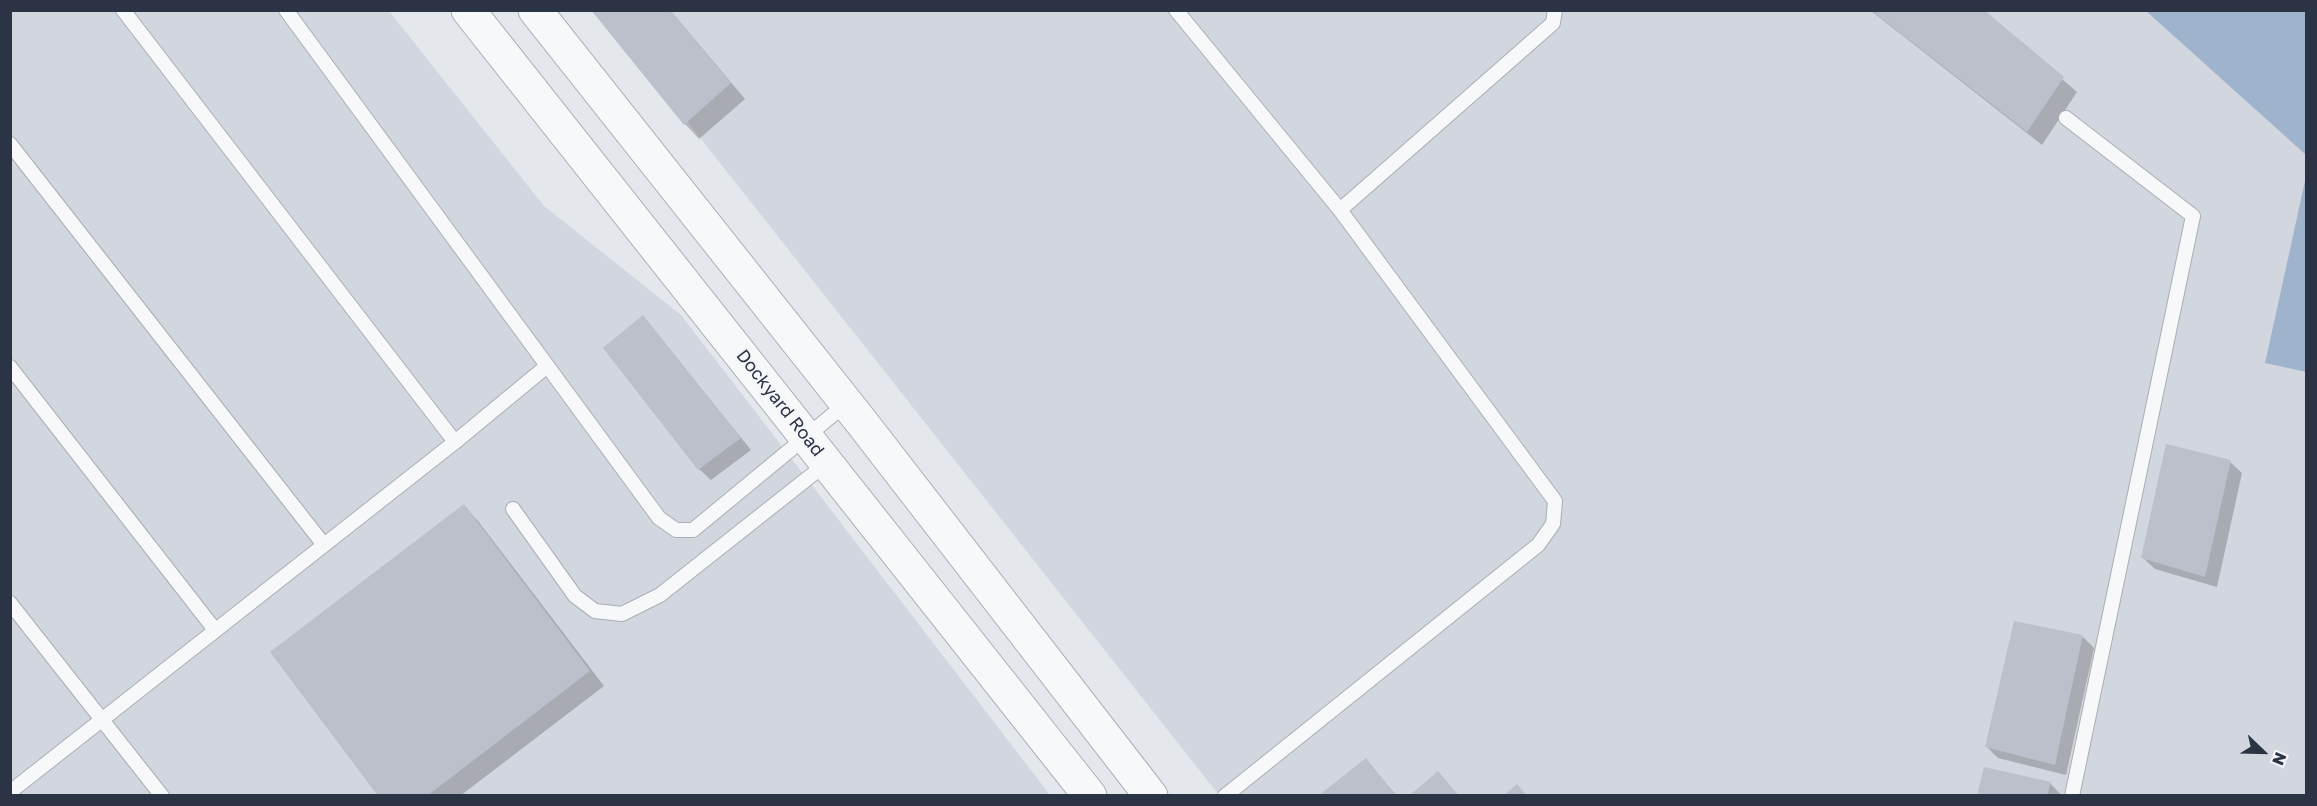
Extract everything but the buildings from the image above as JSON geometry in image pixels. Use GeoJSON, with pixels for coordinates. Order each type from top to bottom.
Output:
{"type":"FeatureCollection","features":[{"type":"Feature","properties":{"kind":"street","name":"Dockyard Road"},"geometry":{"type":"LineString","coordinates":[[468,10],[1090,795]]}},
{"type":"Feature","properties":{"kind":"street"},"geometry":{"type":"LineString","coordinates":[[535,10],[847,403],[1152,795]]}},
{"type":"Feature","properties":{"kind":"street"},"geometry":{"type":"LineString","coordinates":[[642,229],[683,196]]}},
{"type":"Feature","properties":{"kind":"lane"},"geometry":{"type":"LineString","coordinates":[[123,10],[455,442]]}},
{"type":"Feature","properties":{"kind":"lane"},"geometry":{"type":"LineString","coordinates":[[286,10],[659,518],[676,530],[693,530],[847,403]]}},
{"type":"Feature","properties":{"kind":"lane"},"geometry":{"type":"LineString","coordinates":[[1176,10],[1340,210],[1555,501],[1553,524],[1538,545],[1225,795]]}},
{"type":"Feature","properties":{"kind":"lane"},"geometry":{"type":"LineString","coordinates":[[1340,210],[1553,24],[1555,10]]}},
{"type":"Feature","properties":{"kind":"lane"},"geometry":{"type":"LineString","coordinates":[[2066,118],[2193,216],[2072,795]]}},
{"type":"Feature","properties":{"kind":"lane"},"geometry":{"type":"LineString","coordinates":[[10,144],[324,545]]}},
{"type":"Feature","properties":{"kind":"lane"},"geometry":{"type":"LineString","coordinates":[[10,792],[455,442],[547,366]]}},
{"type":"Feature","properties":{"kind":"lane"},"geometry":{"type":"LineString","coordinates":[[10,367],[215,630]]}},
{"type":"Feature","properties":{"kind":"lane"},"geometry":{"type":"LineString","coordinates":[[513,509],[575,596],[595,611],[622,614],[660,595],[827,463]]}},
{"type":"Feature","properties":{"kind":"lane"},"geometry":{"type":"LineString","coordinates":[[10,603],[162,795]]}},
{"type":"Feature","properties":{"kind":"shaded area"},"geometry":{"type":"Polygon","coordinates":[[[10,11],[389,11],[544,206],[681,315],[1050,795],[11,795],[10,11]]]}},
{"type":"Feature","properties":{"kind":"shaded area"},"geometry":{"type":"Polygon","coordinates":[[[600,11],[2146,11],[2306,155],[2306,176],[2265,363],[2306,372],[2306,795],[1219,795],[600,11]]]}},
{"type":"Feature","properties":{"kind":"water"},"geometry":{"type":"Polygon","coordinates":[[[2146,11],[2306,11],[2306,155],[2146,11]]]}},
{"type":"Feature","properties":{"kind":"water"},"geometry":{"type":"Polygon","coordinates":[[[2306,176],[2306,372],[2265,363],[2306,176]]]}}]}
